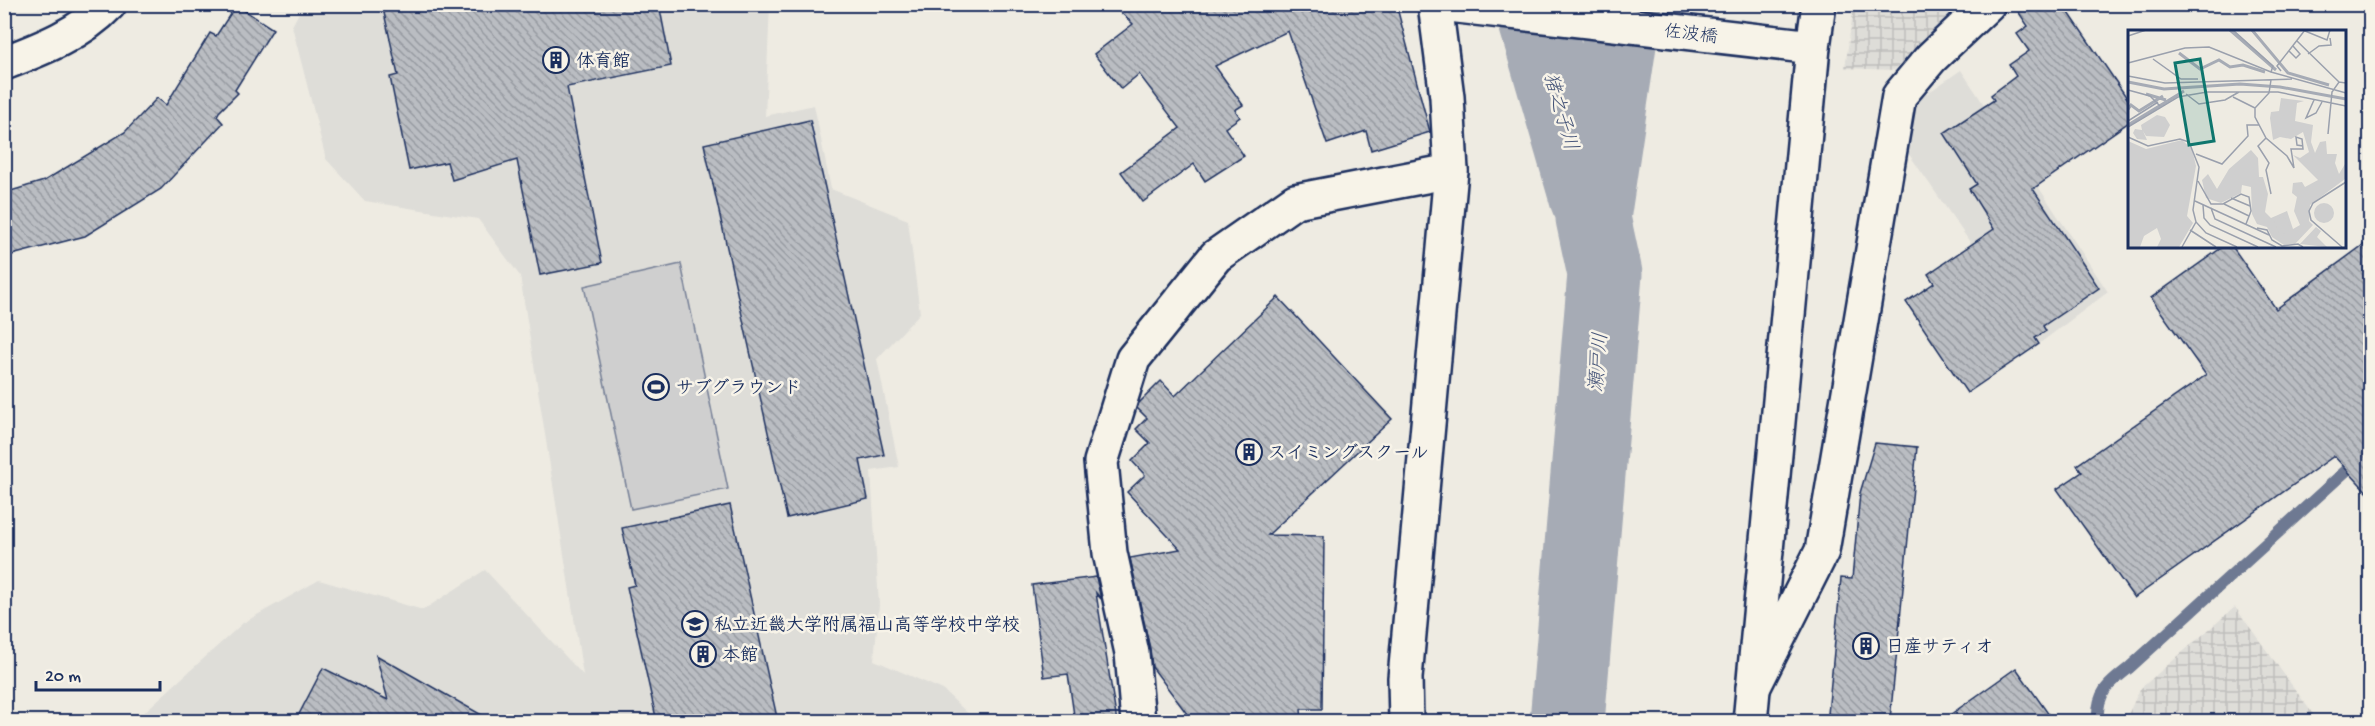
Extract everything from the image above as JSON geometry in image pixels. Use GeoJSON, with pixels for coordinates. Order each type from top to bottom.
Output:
{"type":"FeatureCollection","features":[{"type":"Feature","properties":{"kind":"street"},"geometry":{"type":"LineString","coordinates":[[4,63],[48,46],[100,14],[109,4]]}},
{"type":"Feature","properties":{"kind":"street"},"geometry":{"type":"LineString","coordinates":[[1751,706],[1813,47],[1820,4]]}},
{"type":"Feature","properties":{"kind":"street"},"geometry":{"type":"LineString","coordinates":[[1751,706],[1822,552],[1899,96],[1931,58],[1988,4]]}},
{"type":"Feature","properties":{"kind":"street"},"geometry":{"type":"LineString","coordinates":[[1406,722],[1405,678],[1451,171],[1445,5]]}},
{"type":"Feature","properties":{"kind":"street","name":"佐波橋"},"geometry":{"type":"LineString","coordinates":[[1445,5],[1813,47]]}},
{"type":"Feature","properties":{"kind":"street"},"geometry":{"type":"LineString","coordinates":[[1138,722],[1132,653],[1110,553],[1101,462],[1133,358],[1216,256],[1295,201],[1451,171]]}},
{"type":"Feature","properties":{"kind":"shaded area"},"geometry":{"type":"Polygon","coordinates":[[[303,5],[770,5],[765,116],[814,105],[831,189],[908,220],[920,313],[877,359],[899,467],[871,471],[879,605],[874,660],[943,690],[976,721],[139,722],[140,716],[243,623],[319,580],[423,610],[485,570],[583,675],[520,276],[478,219],[365,201],[326,159],[292,26],[303,5]]]}},
{"type":"Feature","properties":{"kind":"shaded area"},"geometry":{"type":"Polygon","coordinates":[[[1854,5],[1964,5],[1894,70],[1845,68],[1854,5]]]}},
{"type":"Feature","properties":{"kind":"shaded area"},"geometry":{"type":"Polygon","coordinates":[[[1961,70],[2108,292],[2040,343],[1904,147],[1909,106],[1961,70]]]}},
{"type":"Feature","properties":{"kind":"shaded area","name":"サブグラウンド"},"geometry":{"type":"Polygon","coordinates":[[[681,264],[728,489],[631,509],[584,286],[681,264]]]}},
{"type":"Feature","properties":{"kind":"shaded area"},"geometry":{"type":"Polygon","coordinates":[[[2235,607],[2318,721],[2125,721],[2140,689],[2235,607]]]}},
{"type":"Feature","properties":{"kind":"building"},"geometry":{"type":"Polygon","coordinates":[[[382,4],[659,4],[671,66],[567,87],[602,263],[540,275],[517,160],[452,180],[447,162],[409,170],[390,77],[398,75],[382,4]]]}},
{"type":"Feature","properties":{"kind":"building"},"geometry":{"type":"Polygon","coordinates":[[[1112,4],[1396,4],[1430,132],[1371,150],[1366,131],[1327,144],[1288,31],[1215,66],[1243,105],[1235,110],[1240,117],[1225,128],[1244,156],[1205,181],[1194,164],[1143,202],[1121,172],[1180,128],[1139,74],[1121,89],[1094,54],[1133,24],[1112,4]]]}},
{"type":"Feature","properties":{"kind":"building"},"geometry":{"type":"Polygon","coordinates":[[[2013,4],[2063,4],[2128,100],[2128,123],[2033,189],[2099,288],[2043,326],[2046,331],[2035,338],[2039,344],[1967,393],[1906,302],[1934,283],[1928,274],[1994,229],[1969,189],[1977,184],[1944,133],[1994,100],[1991,95],[2016,76],[2009,65],[2029,51],[2017,34],[2028,26],[2013,4]]]}},
{"type":"Feature","properties":{"kind":"building"},"geometry":{"type":"Polygon","coordinates":[[[236,5],[273,29],[235,90],[238,93],[219,112],[217,116],[223,123],[161,189],[85,236],[4,257],[4,193],[44,181],[125,132],[157,98],[166,105],[210,33],[216,36],[236,5]]]}},
{"type":"Feature","properties":{"kind":"building"},"geometry":{"type":"Polygon","coordinates":[[[810,120],[884,455],[860,460],[868,499],[787,518],[704,144],[810,120]]]}},
{"type":"Feature","properties":{"kind":"building"},"geometry":{"type":"Polygon","coordinates":[[[2370,240],[2370,495],[2334,456],[2134,598],[2057,489],[2082,472],[2077,465],[2206,375],[2151,298],[2221,248],[2233,248],[2276,309],[2370,240]]]}},
{"type":"Feature","properties":{"kind":"building","name":"スイミングスクール"},"geometry":{"type":"Polygon","coordinates":[[[1278,297],[1392,419],[1268,535],[1324,536],[1322,709],[1301,709],[1302,722],[1193,722],[1152,667],[1130,558],[1180,549],[1127,492],[1145,475],[1132,461],[1150,443],[1136,429],[1147,418],[1137,408],[1139,403],[1161,381],[1175,396],[1278,297]]]}},
{"type":"Feature","properties":{"kind":"building","name":"日産サティオ"},"geometry":{"type":"Polygon","coordinates":[[[1875,443],[1917,447],[1890,720],[1828,714],[1841,578],[1852,579],[1860,493],[1875,443]]]}},
{"type":"Feature","properties":{"kind":"building","name":"本館"},"geometry":{"type":"Polygon","coordinates":[[[730,505],[778,722],[657,722],[627,587],[635,585],[622,528],[730,505]]]}},
{"type":"Feature","properties":{"kind":"building"},"geometry":{"type":"Polygon","coordinates":[[[1096,577],[1101,599],[1096,593],[1117,722],[1075,722],[1068,674],[1044,677],[1032,585],[1096,577]]]}},
{"type":"Feature","properties":{"kind":"building"},"geometry":{"type":"Polygon","coordinates":[[[376,655],[494,722],[295,722],[323,668],[388,700],[376,655]]]}},
{"type":"Feature","properties":{"kind":"building"},"geometry":{"type":"Polygon","coordinates":[[[2016,668],[2054,722],[1940,722],[2016,668]]]}},
{"type":"Feature","properties":{"kind":"waterway","name":"猪之子川"},"geometry":{"type":"LineString","coordinates":[[1531,4],[1587,198]]}},
{"type":"Feature","properties":{"kind":"waterway","name":"瀬戸川"},"geometry":{"type":"LineString","coordinates":[[1567,722],[1605,274],[1593,218],[1625,4]]}},
{"type":"Feature","properties":{"kind":"waterway"},"geometry":{"type":"LineString","coordinates":[[2098,722],[2101,696],[2109,684],[2370,449]]}},
{"type":"Feature","properties":{"kind":"place","name":"体育館"},"geometry":{"type":"Point","coordinates":[556,60]}},
{"type":"Feature","properties":{"kind":"place","name":"サブグラウンド"},"geometry":{"type":"Point","coordinates":[656,387]}},
{"type":"Feature","properties":{"kind":"place","name":"スイミングスクール"},"geometry":{"type":"Point","coordinates":[1249,452]}},
{"type":"Feature","properties":{"kind":"place","name":"私立近畿大学附属福山高等学校中学校"},"geometry":{"type":"Point","coordinates":[695,624]}},
{"type":"Feature","properties":{"kind":"place","name":"日産サティオ"},"geometry":{"type":"Point","coordinates":[1866,646]}},
{"type":"Feature","properties":{"kind":"place","name":"本館"},"geometry":{"type":"Point","coordinates":[703,654]}}]}
